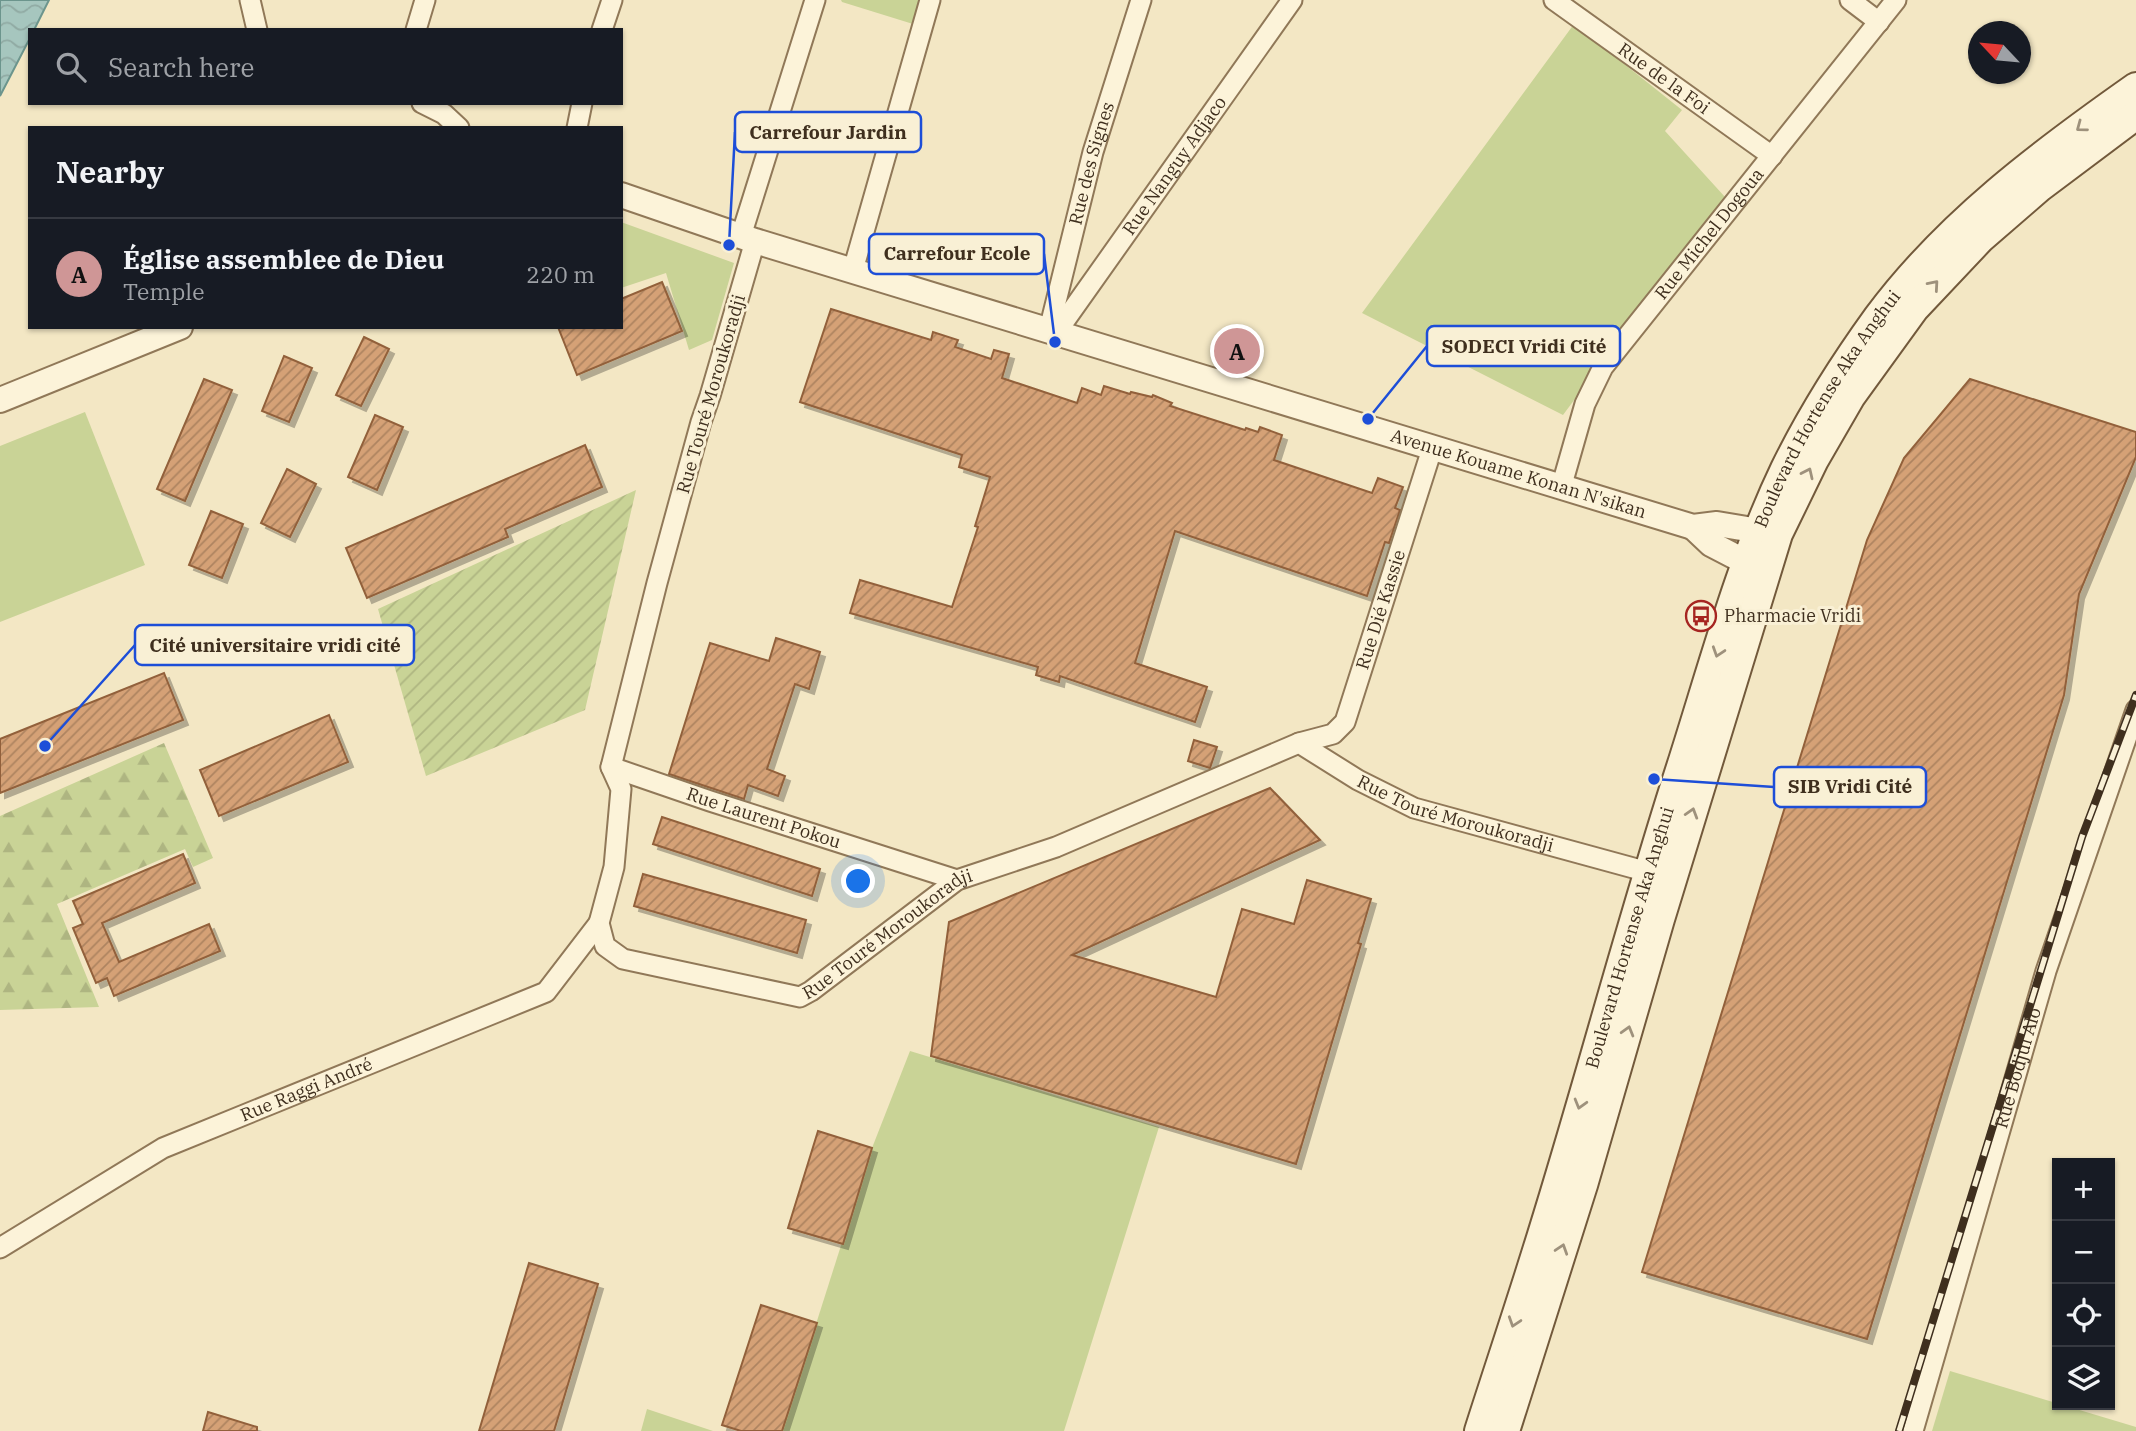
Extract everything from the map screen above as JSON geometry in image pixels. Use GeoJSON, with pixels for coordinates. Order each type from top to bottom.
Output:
{"type":"FeatureCollection","features":[{"type":"Feature","properties":{"kind":"main road","name":"Boulevard Hortense Aka Anghui"},"geometry":{"type":"LineString","coordinates":[[1479,1431],[1545,1225],[1647,872],[1756,568],[1785,470],[1811,421],[1878,318],[1913,273],[1965,221],[2040,158],[2136,87]]}},
{"type":"Feature","properties":{"kind":"main road","name":"Boulevard Hortense Aka Anghui"},"geometry":{"type":"LineString","coordinates":[[1768,532],[1851,396],[1914,309],[1942,276],[2040,187],[2136,115]]}},
{"type":"Feature","properties":{"kind":"main road","name":"Boulevard Hortense Aka Anghui"},"geometry":{"type":"LineString","coordinates":[[1505,1431],[1583,1185],[1660,919],[1756,568]]}},
{"type":"Feature","properties":{"kind":"street"},"geometry":{"type":"LineString","coordinates":[[250,0],[257,28]]}},
{"type":"Feature","properties":{"kind":"street"},"geometry":{"type":"LineString","coordinates":[[417,28],[425,0]]}},
{"type":"Feature","properties":{"kind":"street"},"geometry":{"type":"LineString","coordinates":[[603,28],[612,0]]}},
{"type":"Feature","properties":{"kind":"street","name":"Rue Touré Moroukoradji"},"geometry":{"type":"LineString","coordinates":[[611,766],[657,583],[710,396],[748,239],[815,0]]}},
{"type":"Feature","properties":{"kind":"street"},"geometry":{"type":"LineString","coordinates":[[853,270],[930,0]]}},
{"type":"Feature","properties":{"kind":"street","name":"Rue des Signes"},"geometry":{"type":"LineString","coordinates":[[1053,332],[1093,152],[1141,0]]}},
{"type":"Feature","properties":{"kind":"street","name":"Rue Nanguy Adjaco"},"geometry":{"type":"LineString","coordinates":[[1053,332],[1292,0]]}},
{"type":"Feature","properties":{"kind":"street","name":"Rue de la Foi"},"geometry":{"type":"LineString","coordinates":[[1554,0],[1772,156]]}},
{"type":"Feature","properties":{"kind":"street"},"geometry":{"type":"LineString","coordinates":[[1850,0],[1879,22]]}},
{"type":"Feature","properties":{"kind":"street","name":"Rue Michel Dogoua"},"geometry":{"type":"LineString","coordinates":[[1561,488],[1585,404],[1603,368],[1896,0]]}},
{"type":"Feature","properties":{"kind":"street"},"geometry":{"type":"LineString","coordinates":[[426,105],[444,114],[458,126]]}},
{"type":"Feature","properties":{"kind":"street"},"geometry":{"type":"LineString","coordinates":[[577,126],[582,105]]}},
{"type":"Feature","properties":{"kind":"street","name":"Avenue Kouame Konan N'sikan"},"geometry":{"type":"LineString","coordinates":[[623,196],[748,239],[1693,527],[1717,524],[1768,532]]}},
{"type":"Feature","properties":{"kind":"street"},"geometry":{"type":"LineString","coordinates":[[0,400],[175,329]]}},
{"type":"Feature","properties":{"kind":"street","name":"Rue Dié Kassie"},"geometry":{"type":"LineString","coordinates":[[1299,743],[1333,734],[1345,722],[1432,449]]}},
{"type":"Feature","properties":{"kind":"street","name":"Avenue Kouame Konan N'sikan"},"geometry":{"type":"LineString","coordinates":[[1693,527],[1711,544],[1756,568]]}},
{"type":"Feature","properties":{"kind":"street","name":"Rue Bodjui Alô"},"geometry":{"type":"LineString","coordinates":[[1913,1431],[2046,971],[2136,710]]}},
{"type":"Feature","properties":{"kind":"street","name":"Rue Touré Moroukoradji"},"geometry":{"type":"LineString","coordinates":[[599,923],[605,946],[623,959],[800,997],[957,880],[1056,847],[1299,743],[1358,780],[1414,808],[1647,872]]}},
{"type":"Feature","properties":{"kind":"street"},"geometry":{"type":"LineString","coordinates":[[599,923],[614,867],[620,818],[621,789],[611,766]]}},
{"type":"Feature","properties":{"kind":"street","name":"Rue Laurent Pokou"},"geometry":{"type":"LineString","coordinates":[[611,766],[710,801],[957,880]]}},
{"type":"Feature","properties":{"kind":"street","name":"Rue Raggi André"},"geometry":{"type":"LineString","coordinates":[[0,1248],[163,1148],[546,992],[599,923]]}},
{"type":"Feature","properties":{"kind":"green space"},"geometry":{"type":"Polygon","coordinates":[[[841,0],[921,0],[913,24],[841,0]]]}},
{"type":"Feature","properties":{"kind":"green space"},"geometry":{"type":"Polygon","coordinates":[[[1574,24],[1682,110],[1665,131],[1725,197],[1563,415],[1362,313],[1574,24]]]}},
{"type":"Feature","properties":{"kind":"green space"},"geometry":{"type":"Polygon","coordinates":[[[623,223],[734,263],[712,340],[689,350],[666,273],[623,287],[623,223]]]}},
{"type":"Feature","properties":{"kind":"green space"},"geometry":{"type":"Polygon","coordinates":[[[85,412],[145,565],[0,622],[0,446],[85,412]]]}},
{"type":"Feature","properties":{"kind":"green space"},"geometry":{"type":"Polygon","coordinates":[[[636,490],[585,710],[426,776],[378,609],[636,490]]]}},
{"type":"Feature","properties":{"kind":"green space"},"geometry":{"type":"Polygon","coordinates":[[[164,743],[213,858],[193,867],[185,849],[57,904],[99,1007],[0,1010],[0,816],[164,743]]]}},
{"type":"Feature","properties":{"kind":"green space"},"geometry":{"type":"Polygon","coordinates":[[[910,1051],[1159,1127],[1064,1431],[782,1431],[872,1148],[910,1051]]]}},
{"type":"Feature","properties":{"kind":"green space"},"geometry":{"type":"Polygon","coordinates":[[[1950,1371],[2052,1402],[2052,1410],[2080,1410],[2136,1427],[2136,1431],[1932,1431],[1950,1371]]]}},
{"type":"Feature","properties":{"kind":"green space"},"geometry":{"type":"Polygon","coordinates":[[[647,1409],[713,1431],[641,1431],[647,1409]]]}},
{"type":"Feature","properties":{"kind":"water"},"geometry":{"type":"Polygon","coordinates":[[[0,0],[49,0],[35,28],[28,28],[28,42],[0,96],[0,0]]]}},
{"type":"Feature","properties":{"kind":"building"},"geometry":{"type":"Polygon","coordinates":[[[662,282],[682,331],[577,375],[559,329],[623,329],[623,298],[662,282]]]}},
{"type":"Feature","properties":{"kind":"building"},"geometry":{"type":"Polygon","coordinates":[[[831,309],[931,340],[933,332],[958,340],[955,347],[991,359],[994,350],[1009,354],[1002,378],[1077,403],[1082,388],[1101,395],[1104,386],[1130,394],[1153,395],[1172,403],[1170,406],[1245,430],[1246,428],[1258,432],[1260,427],[1282,435],[1274,460],[1372,493],[1378,478],[1403,487],[1395,508],[1400,510],[1389,543],[1385,542],[1367,596],[1175,531],[1135,663],[1207,687],[1195,722],[1060,676],[1059,682],[1036,675],[1038,667],[850,613],[860,580],[952,607],[978,527],[975,526],[990,477],[959,467],[962,455],[800,402],[831,309]]]}},
{"type":"Feature","properties":{"kind":"building"},"geometry":{"type":"Polygon","coordinates":[[[364,337],[389,349],[361,406],[336,395],[364,337]]]}},
{"type":"Feature","properties":{"kind":"building"},"geometry":{"type":"Polygon","coordinates":[[[284,356],[312,368],[289,422],[262,411],[284,356]]]}},
{"type":"Feature","properties":{"kind":"building"},"geometry":{"type":"Polygon","coordinates":[[[204,379],[232,390],[185,501],[157,489],[204,379]]]}},
{"type":"Feature","properties":{"kind":"building"},"geometry":{"type":"Polygon","coordinates":[[[1970,379],[2136,432],[2136,457],[2079,594],[2064,695],[1867,1339],[1642,1272],[1867,540],[1904,458],[1970,379]]]}},
{"type":"Feature","properties":{"kind":"building"},"geometry":{"type":"Polygon","coordinates":[[[375,415],[403,427],[377,490],[348,477],[375,415]]]}},
{"type":"Feature","properties":{"kind":"building"},"geometry":{"type":"Polygon","coordinates":[[[585,445],[602,487],[505,529],[508,537],[367,598],[346,548],[585,445]]]}},
{"type":"Feature","properties":{"kind":"building"},"geometry":{"type":"Polygon","coordinates":[[[287,469],[316,484],[290,537],[261,523],[287,469]]]}},
{"type":"Feature","properties":{"kind":"building"},"geometry":{"type":"Polygon","coordinates":[[[211,511],[243,524],[222,578],[189,565],[211,511]]]}},
{"type":"Feature","properties":{"kind":"building"},"geometry":{"type":"Polygon","coordinates":[[[776,638],[820,652],[809,689],[795,684],[767,769],[785,776],[778,796],[748,785],[744,799],[669,774],[710,643],[769,661],[776,638]]]}},
{"type":"Feature","properties":{"kind":"building"},"geometry":{"type":"Polygon","coordinates":[[[164,673],[183,720],[0,793],[0,739],[164,673]]]}},
{"type":"Feature","properties":{"kind":"building"},"geometry":{"type":"Polygon","coordinates":[[[329,715],[348,762],[219,816],[200,770],[329,715]]]}},
{"type":"Feature","properties":{"kind":"building"},"geometry":{"type":"Polygon","coordinates":[[[1194,740],[1217,747],[1210,768],[1188,761],[1194,740]]]}},
{"type":"Feature","properties":{"kind":"building"},"geometry":{"type":"Polygon","coordinates":[[[1270,788],[1320,840],[1072,955],[1216,997],[1242,909],[1294,924],[1307,880],[1371,899],[1358,943],[1361,944],[1296,1164],[931,1056],[949,922],[1270,788]]]}},
{"type":"Feature","properties":{"kind":"building"},"geometry":{"type":"Polygon","coordinates":[[[662,817],[820,869],[812,896],[653,844],[662,817]]]}},
{"type":"Feature","properties":{"kind":"building"},"geometry":{"type":"Polygon","coordinates":[[[183,854],[195,883],[102,923],[119,962],[209,924],[220,951],[114,996],[107,978],[96,983],[73,928],[83,924],[73,901],[183,854]]]}},
{"type":"Feature","properties":{"kind":"building"},"geometry":{"type":"Polygon","coordinates":[[[643,874],[806,920],[797,953],[634,906],[643,874]]]}},
{"type":"Feature","properties":{"kind":"building"},"geometry":{"type":"Polygon","coordinates":[[[818,1131],[872,1148],[843,1244],[788,1228],[818,1131]]]}},
{"type":"Feature","properties":{"kind":"building"},"geometry":{"type":"Polygon","coordinates":[[[529,1263],[598,1284],[554,1431],[479,1431],[529,1263]]]}},
{"type":"Feature","properties":{"kind":"building"},"geometry":{"type":"Polygon","coordinates":[[[761,1305],[817,1323],[782,1431],[741,1431],[722,1425],[761,1305]]]}},
{"type":"Feature","properties":{"kind":"building"},"geometry":{"type":"Polygon","coordinates":[[[208,1412],[257,1427],[257,1431],[203,1431],[208,1412]]]}},
{"type":"Feature","properties":{"kind":"railway"},"geometry":{"type":"LineString","coordinates":[[1899,1431],[2082,837],[2136,695]]}},
{"type":"Feature","properties":{"kind":"place","name":"Carrefour Jardin"},"geometry":{"type":"Point","coordinates":[729,245]}},
{"type":"Feature","properties":{"kind":"place","name":"Carrefour Ecole"},"geometry":{"type":"Point","coordinates":[1055,342]}},
{"type":"Feature","properties":{"kind":"place","name":"Église assemblee de Dieu"},"geometry":{"type":"Point","coordinates":[1237,351]}},
{"type":"Feature","properties":{"kind":"place","name":"SODECI Vridi Cité"},"geometry":{"type":"Point","coordinates":[1368,419]}},
{"type":"Feature","properties":{"kind":"place","name":"Pharmacie Vridi"},"geometry":{"type":"Point","coordinates":[1701,616]}},
{"type":"Feature","properties":{"kind":"place","name":"Cité universitaire vridi cité"},"geometry":{"type":"Point","coordinates":[45,746]}},
{"type":"Feature","properties":{"kind":"place","name":"SIB Vridi Cité"},"geometry":{"type":"Point","coordinates":[1654,779]}}]}
